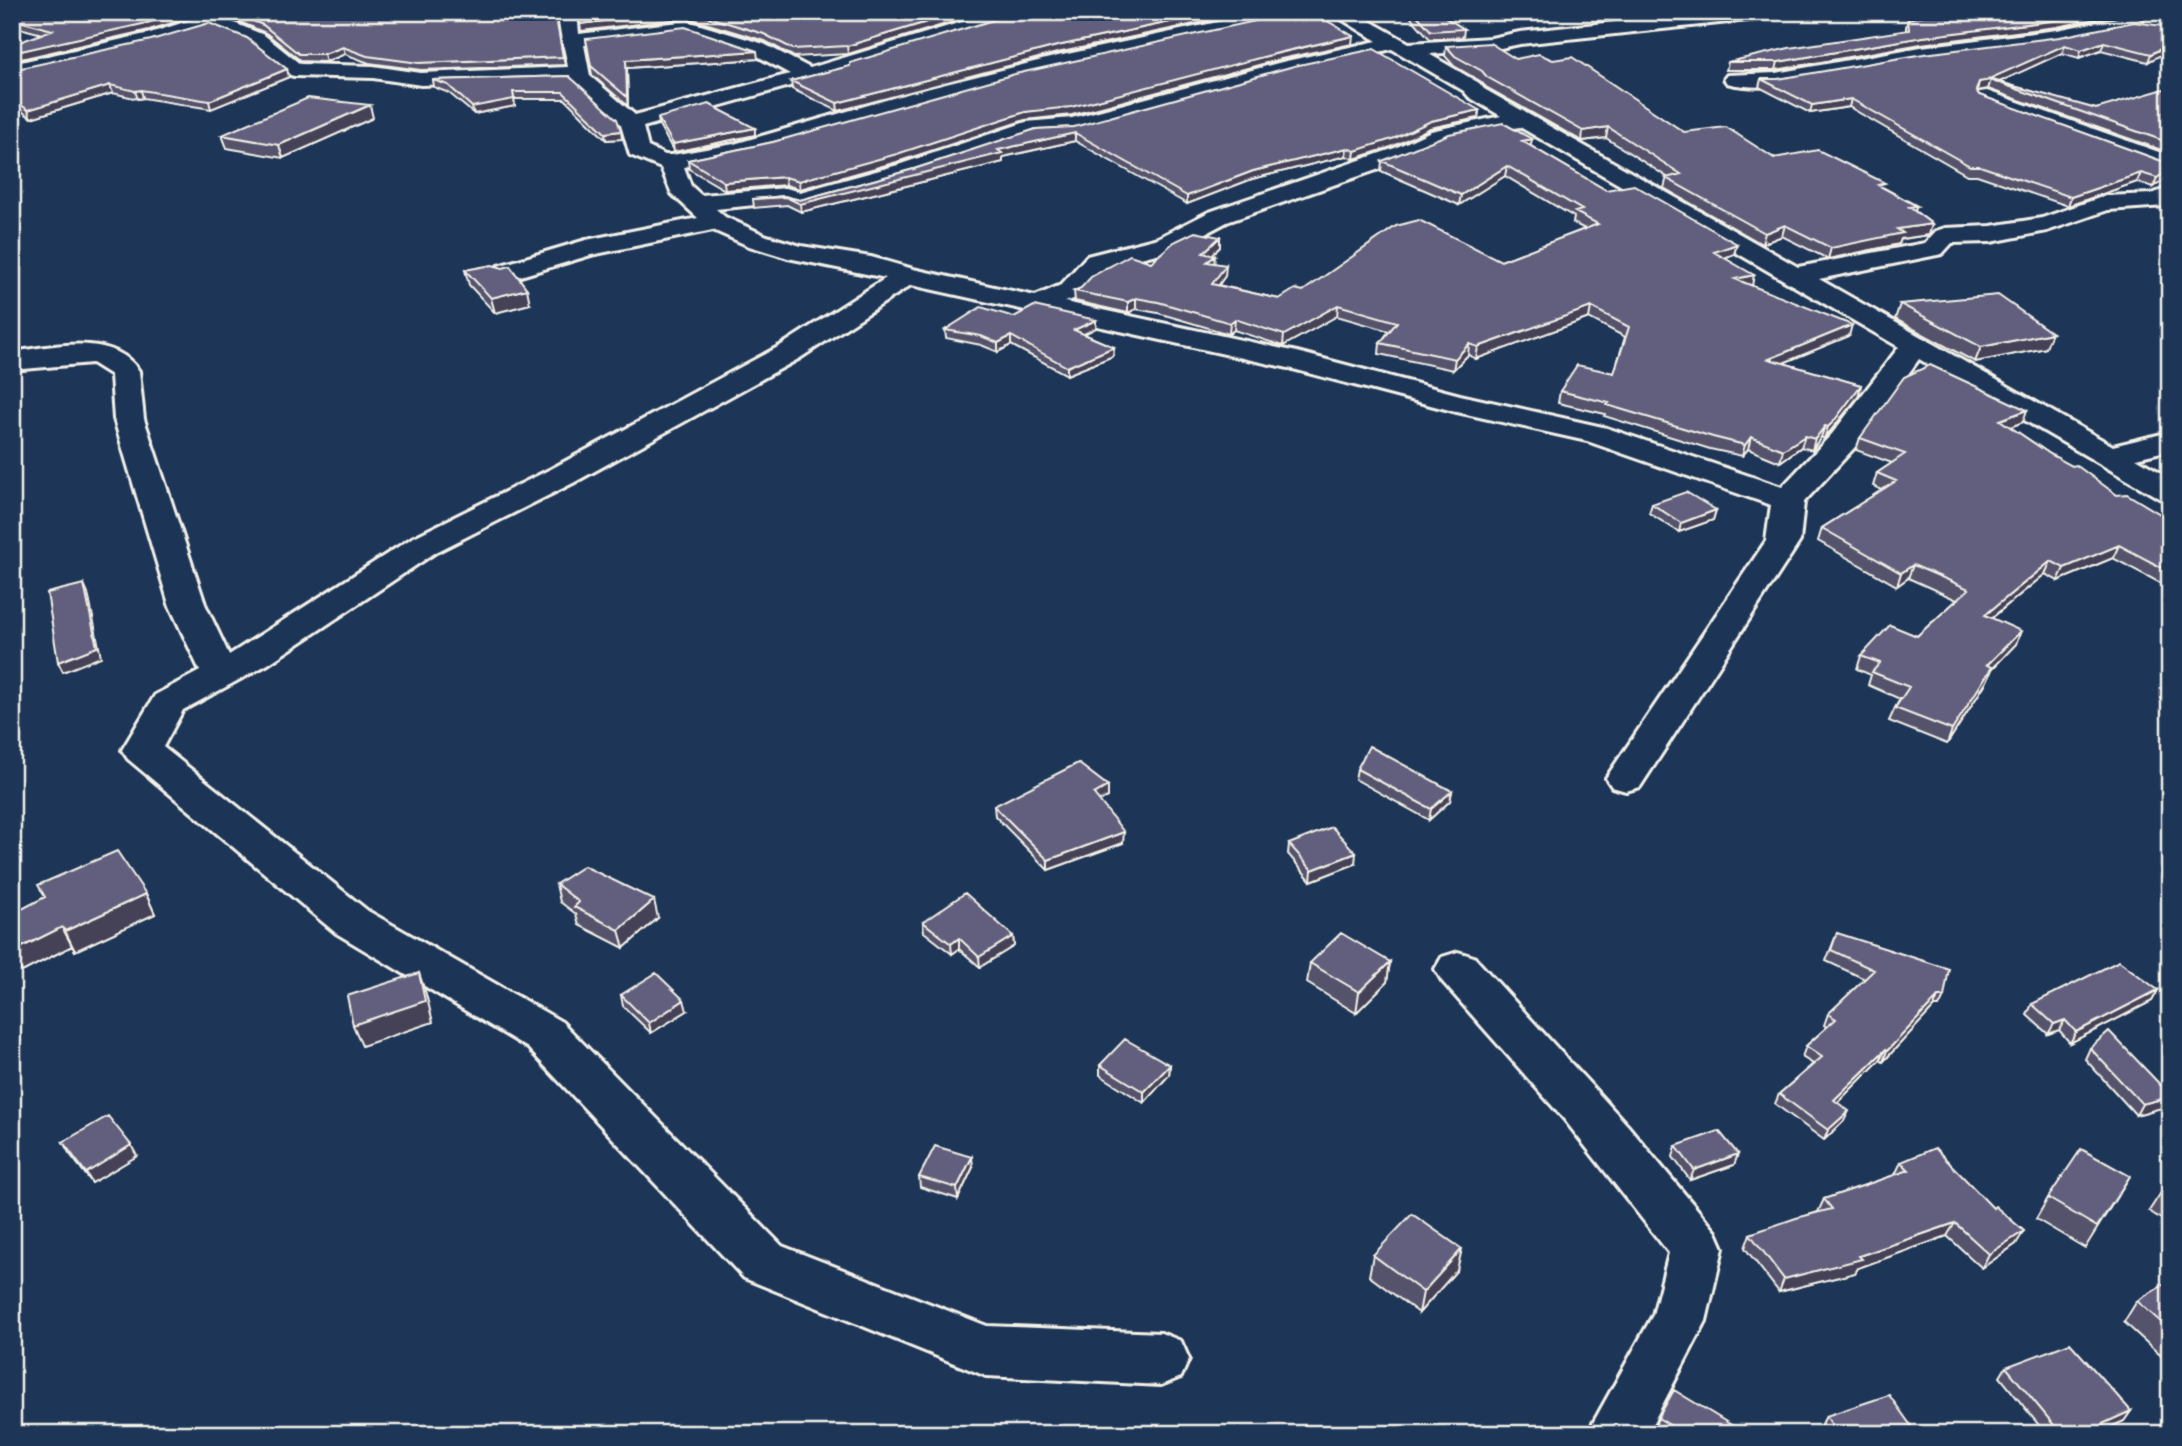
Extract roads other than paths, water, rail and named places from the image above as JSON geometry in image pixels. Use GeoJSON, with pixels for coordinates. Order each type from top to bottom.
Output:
{"type":"FeatureCollection","features":[{"type":"Feature","properties":{"kind":"street"},"geometry":{"type":"LineString","coordinates":[[15,68],[111,48],[212,22],[234,12]]}},
{"type":"Feature","properties":{"kind":"street"},"geometry":{"type":"LineString","coordinates":[[567,12],[570,41],[574,46],[580,78],[631,123],[638,150],[660,162],[735,151],[919,97],[1095,53],[1294,12]]}},
{"type":"Feature","properties":{"kind":"street"},"geometry":{"type":"LineString","coordinates":[[631,123],[808,75],[1016,12]]}},
{"type":"Feature","properties":{"kind":"street"},"geometry":{"type":"LineString","coordinates":[[1339,12],[2170,491]]}},
{"type":"Feature","properties":{"kind":"street"},"geometry":{"type":"LineString","coordinates":[[698,203],[786,195],[800,199],[906,170],[1034,127],[1073,125],[1289,66],[1400,46],[1491,44],[1520,38],[1767,12]]}},
{"type":"Feature","properties":{"kind":"street"},"geometry":{"type":"LineString","coordinates":[[1734,79],[1776,79],[1921,53],[2043,39],[2138,22],[2075,12]]}},
{"type":"Feature","properties":{"kind":"street"},"geometry":{"type":"LineString","coordinates":[[212,22],[247,33],[273,46],[294,70],[373,72],[421,79],[579,73]]}},
{"type":"Feature","properties":{"kind":"street"},"geometry":{"type":"LineString","coordinates":[[570,41],[687,27],[757,48],[808,75]]}},
{"type":"Feature","properties":{"kind":"street"},"geometry":{"type":"LineString","coordinates":[[1987,97],[2170,164]]}},
{"type":"Feature","properties":{"kind":"street"},"geometry":{"type":"LineString","coordinates":[[1038,304],[1070,291],[1096,261],[1167,244],[1218,217],[1403,153],[1439,136],[1477,126],[1525,120]]}},
{"type":"Feature","properties":{"kind":"street"},"geometry":{"type":"LineString","coordinates":[[671,162],[680,189],[716,222],[758,241],[797,253],[871,265],[1297,361],[1457,403],[1596,434],[1788,500]]}},
{"type":"Feature","properties":{"kind":"street"},"geometry":{"type":"LineString","coordinates":[[1793,276],[1933,249],[1945,236],[2014,230],[2047,224],[2105,203],[2157,201],[2170,194]]}},
{"type":"Feature","properties":{"kind":"street"},"geometry":{"type":"LineString","coordinates":[[507,272],[586,248],[716,222]]}},
{"type":"Feature","properties":{"kind":"street"},"geometry":{"type":"LineString","coordinates":[[907,275],[790,352],[562,475],[424,545],[255,656],[168,703],[142,750],[352,922],[545,1035],[763,1262],[985,1351],[1160,1359]]}},
{"type":"Feature","properties":{"kind":"street"},"geometry":{"type":"LineString","coordinates":[[1626,778],[1783,541],[1788,500],[1843,441],[1910,352],[1918,348]]}},
{"type":"Feature","properties":{"kind":"street"},"geometry":{"type":"LineString","coordinates":[[12,361],[68,354],[98,354],[125,371],[130,419],[187,604],[220,675]]}},
{"type":"Feature","properties":{"kind":"street"},"geometry":{"type":"LineString","coordinates":[[2112,458],[2133,448],[2170,441]]}},
{"type":"Feature","properties":{"kind":"street"},"geometry":{"type":"LineString","coordinates":[[1458,969],[1534,1049],[1610,1137],[1697,1248],[1679,1321],[1616,1434]]}}]}
